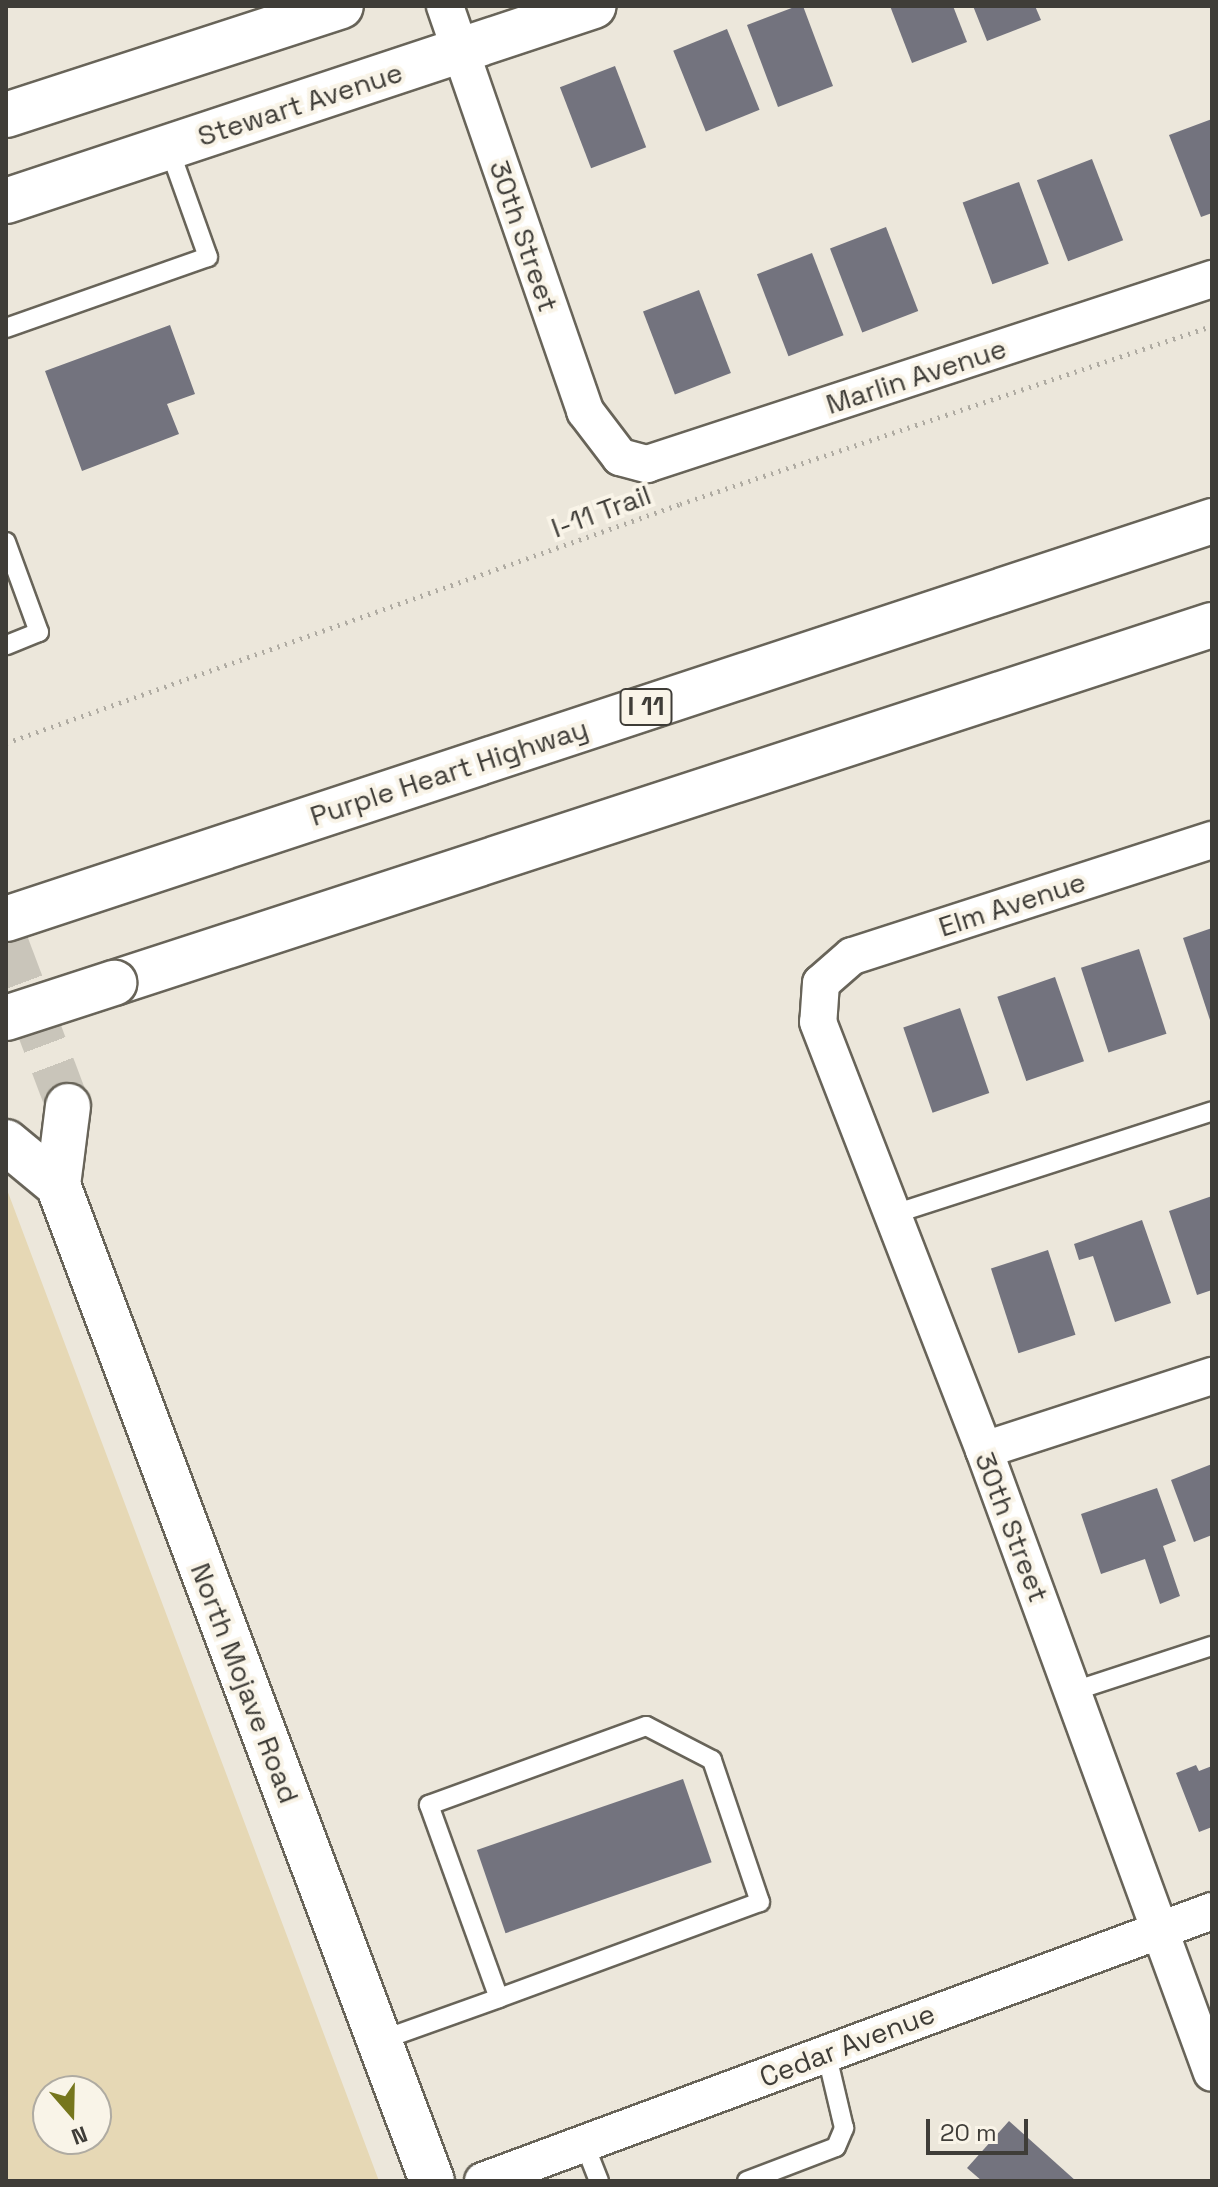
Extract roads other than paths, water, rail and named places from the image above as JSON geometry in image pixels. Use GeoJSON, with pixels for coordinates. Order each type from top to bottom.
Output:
{"type":"FeatureCollection","features":[{"type":"Feature","properties":{"kind":"main road"},"geometry":{"type":"LineString","coordinates":[[6,115],[341,6]]}},
{"type":"Feature","properties":{"kind":"main road","name":"Stewart Avenue"},"geometry":{"type":"LineString","coordinates":[[6,201],[594,6]]}},
{"type":"Feature","properties":{"kind":"main road","name":"Purple Heart Highway"},"geometry":{"type":"LineString","coordinates":[[6,919],[1212,521]]}},
{"type":"Feature","properties":{"kind":"main road"},"geometry":{"type":"LineString","coordinates":[[6,1018],[1212,625]]}},
{"type":"Feature","properties":{"kind":"main road","name":"North Mojave Road"},"geometry":{"type":"LineString","coordinates":[[68,1106],[58,1185],[432,2181]]}},
{"type":"Feature","properties":{"kind":"main road","name":"North Mojave Road"},"geometry":{"type":"LineString","coordinates":[[6,1142],[58,1185]]}},
{"type":"Feature","properties":{"kind":"street","name":"30th Street"},"geometry":{"type":"LineString","coordinates":[[445,6],[585,411],[620,457]]}},
{"type":"Feature","properties":{"kind":"street","name":"Marlin Avenue"},"geometry":{"type":"LineString","coordinates":[[620,457],[647,464],[1212,279]]}},
{"type":"Feature","properties":{"kind":"street","name":"Elm Avenue"},"geometry":{"type":"LineString","coordinates":[[821,983],[852,956],[1212,840]]}},
{"type":"Feature","properties":{"kind":"street","name":"30th Street"},"geometry":{"type":"LineString","coordinates":[[821,983],[818,1022],[984,1450],[1212,2073]]}},
{"type":"Feature","properties":{"kind":"street"},"geometry":{"type":"LineString","coordinates":[[984,1450],[1212,1376]]}},
{"type":"Feature","properties":{"kind":"street","name":"Cedar Avenue"},"geometry":{"type":"LineString","coordinates":[[483,2181],[1159,1928],[1212,1911]]}},
{"type":"Feature","properties":{"kind":"lane"},"geometry":{"type":"LineString","coordinates":[[6,328],[208,257],[169,148]]}},
{"type":"Feature","properties":{"kind":"lane"},"geometry":{"type":"LineString","coordinates":[[6,542],[39,632],[6,645]]}},
{"type":"Feature","properties":{"kind":"lane"},"geometry":{"type":"LineString","coordinates":[[894,1214],[1212,1111]]}},
{"type":"Feature","properties":{"kind":"lane"},"geometry":{"type":"LineString","coordinates":[[1074,1691],[1212,1646]]}},
{"type":"Feature","properties":{"kind":"lane"},"geometry":{"type":"LineString","coordinates":[[379,2041],[499,1998],[760,1902],[712,1760],[646,1726],[429,1805],[499,1998]]}},
{"type":"Feature","properties":{"kind":"lane"},"geometry":{"type":"LineString","coordinates":[[747,2181],[836,2147],[844,2128],[826,2052]]}},
{"type":"Feature","properties":{"kind":"lane"},"geometry":{"type":"LineString","coordinates":[[584,2143],[599,2181]]}},
{"type":"Feature","properties":{"kind":"tunnel"},"geometry":{"type":"LineString","coordinates":[[6,942],[68,1106]]}}]}
